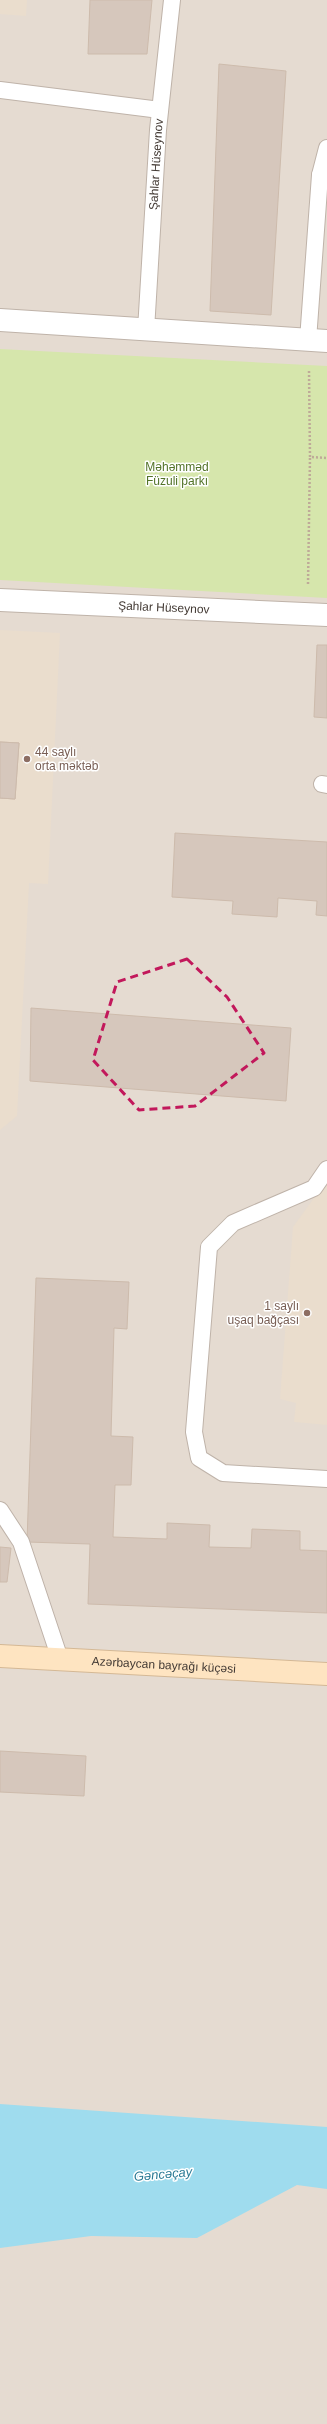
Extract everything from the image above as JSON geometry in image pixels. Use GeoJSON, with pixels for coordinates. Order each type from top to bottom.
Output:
{"type":"FeatureCollection","features":[{"type":"Feature","properties":{"kind":"street"},"geometry":{"type":"LineString","coordinates":[[0,320],[318,340]]}},
{"type":"Feature","properties":{"kind":"street","name":"Şahlar Hüseynov"},"geometry":{"type":"LineString","coordinates":[[0,600],[317,614]]}},
{"type":"Feature","properties":{"kind":"street","name":"Azərbaycan bayrağı küçəsi"},"geometry":{"type":"LineString","coordinates":[[0,1656],[327,1674]]}},
{"type":"Feature","properties":{"kind":"lane","name":"Şahlar Hüseynov"},"geometry":{"type":"LineString","coordinates":[[146,330],[160,110],[172,0]]}},
{"type":"Feature","properties":{"kind":"lane"},"geometry":{"type":"LineString","coordinates":[[0,90],[160,110]]}},
{"type":"Feature","properties":{"kind":"lane"},"geometry":{"type":"LineString","coordinates":[[318,340],[323,175],[327,148]]}},
{"type":"Feature","properties":{"kind":"lane"},"geometry":{"type":"LineString","coordinates":[[327,1170],[314,1188],[233,1223],[209,1247],[194,1432],[198,1458],[223,1473],[327,1479]]}},
{"type":"Feature","properties":{"kind":"lane"},"geometry":{"type":"LineString","coordinates":[[0,1510],[21,1542],[60,1659]]}},
{"type":"Feature","properties":{"kind":"path"},"geometry":{"type":"LineString","coordinates":[[317,614],[310,457],[318,340]]}},
{"type":"Feature","properties":{"kind":"path"},"geometry":{"type":"LineString","coordinates":[[310,457],[327,458]]}},
{"type":"Feature","properties":{"kind":"highlighted area"},"geometry":{"type":"Polygon","coordinates":[[[187,959],[227,997],[264,1053],[195,1106],[139,1110],[93,1060],[117,982],[187,959]]]}},
{"type":"Feature","properties":{"kind":"shaded area"},"geometry":{"type":"Polygon","coordinates":[[[0,0],[327,0],[327,2424],[0,2424],[0,0]]]}},
{"type":"Feature","properties":{"kind":"shaded area"},"geometry":{"type":"Polygon","coordinates":[[[0,0],[27,0],[26,16],[0,14],[0,0]]]}},
{"type":"Feature","properties":{"kind":"shaded area","name":"44 saylı orta məktəb"},"geometry":{"type":"Polygon","coordinates":[[[0,630],[60,633],[48,884],[29,883],[17,1116],[0,1130],[0,630]]]}},
{"type":"Feature","properties":{"kind":"shaded area","name":"1 saylı uşaq bağçası"},"geometry":{"type":"Polygon","coordinates":[[[327,1180],[327,1425],[294,1422],[296,1403],[280,1399],[293,1227],[327,1180]]]}},
{"type":"Feature","properties":{"kind":"green space","name":"Məhəmməd Füzuli parkı"},"geometry":{"type":"Polygon","coordinates":[[[0,349],[327,366],[327,598],[0,580],[0,349]]]}},
{"type":"Feature","properties":{"kind":"water","name":"Gəncəçay"},"geometry":{"type":"Polygon","coordinates":[[[0,2104],[327,2127],[327,2189],[297,2185],[197,2238],[91,2236],[0,2248],[0,2104]]]}},
{"type":"Feature","properties":{"kind":"building"},"geometry":{"type":"Polygon","coordinates":[[[90,0],[152,0],[147,54],[88,54],[90,0]]]}},
{"type":"Feature","properties":{"kind":"building"},"geometry":{"type":"Polygon","coordinates":[[[219,64],[286,71],[271,315],[210,311],[219,64]]]}},
{"type":"Feature","properties":{"kind":"building"},"geometry":{"type":"Polygon","coordinates":[[[317,645],[327,645],[327,718],[314,717],[317,645]]]}},
{"type":"Feature","properties":{"kind":"building"},"geometry":{"type":"Polygon","coordinates":[[[0,742],[19,743],[15,799],[0,798],[0,742]]]}},
{"type":"Feature","properties":{"kind":"building"},"geometry":{"type":"Polygon","coordinates":[[[0,742],[19,743],[15,799],[0,798],[0,742]]]}},
{"type":"Feature","properties":{"kind":"building"},"geometry":{"type":"Polygon","coordinates":[[[175,833],[327,842],[327,916],[316,915],[317,901],[278,898],[277,917],[232,914],[233,901],[172,897],[175,833]]]}},
{"type":"Feature","properties":{"kind":"building"},"geometry":{"type":"Polygon","coordinates":[[[31,1008],[291,1028],[286,1101],[30,1081],[31,1008]]]}},
{"type":"Feature","properties":{"kind":"building"},"geometry":{"type":"Polygon","coordinates":[[[36,1278],[129,1282],[127,1329],[114,1328],[111,1436],[133,1437],[131,1485],[115,1485],[113,1537],[167,1539],[167,1523],[210,1525],[209,1547],[251,1548],[252,1529],[300,1531],[300,1550],[327,1551],[327,1613],[88,1604],[90,1544],[27,1542],[36,1278]]]}},
{"type":"Feature","properties":{"kind":"building"},"geometry":{"type":"Polygon","coordinates":[[[0,1547],[11,1548],[7,1582],[0,1582],[0,1547]]]}},
{"type":"Feature","properties":{"kind":"building"},"geometry":{"type":"Polygon","coordinates":[[[0,1751],[86,1756],[84,1796],[0,1792],[0,1751]]]}},
{"type":"Feature","properties":{"kind":"place","name":"44 saylı orta məktəb"},"geometry":{"type":"Point","coordinates":[27,759]}},
{"type":"Feature","properties":{"kind":"place","name":"1 saylı uşaq bağçası"},"geometry":{"type":"Point","coordinates":[307,1313]}}]}
